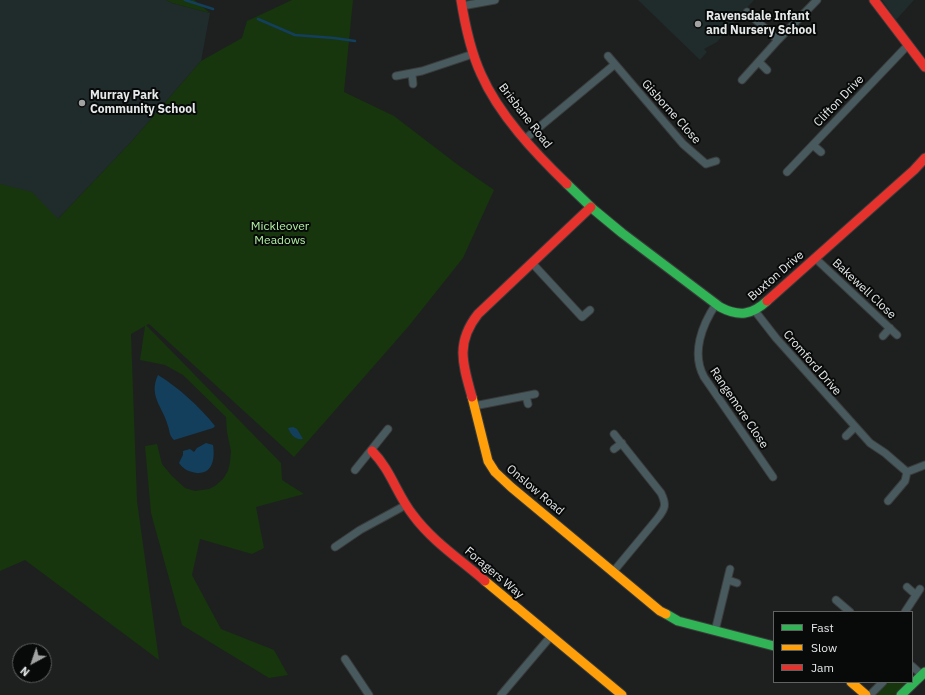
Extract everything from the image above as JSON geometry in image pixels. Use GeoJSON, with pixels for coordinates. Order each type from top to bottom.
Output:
{"type":"FeatureCollection","features":[{"type":"Feature","properties":{"kind":"street"},"geometry":{"type":"LineString","coordinates":[[461,3],[495,0]]}},
{"type":"Feature","properties":{"kind":"street"},"geometry":{"type":"LineString","coordinates":[[742,80],[817,0]]}},
{"type":"Feature","properties":{"kind":"street"},"geometry":{"type":"LineString","coordinates":[[874,0],[925,67]]}},
{"type":"Feature","properties":{"kind":"street","name":"Brisbane Road"},"geometry":{"type":"LineString","coordinates":[[461,3],[468,39],[478,68],[492,96],[557,175],[591,207]]}},
{"type":"Feature","properties":{"kind":"street"},"geometry":{"type":"LineString","coordinates":[[747,12],[778,40]]}},
{"type":"Feature","properties":{"kind":"street","name":"Clifton Drive"},"geometry":{"type":"LineString","coordinates":[[787,172],[908,45]]}},
{"type":"Feature","properties":{"kind":"street"},"geometry":{"type":"LineString","coordinates":[[396,76],[412,74],[437,67],[473,54]]}},
{"type":"Feature","properties":{"kind":"street","name":"Gisborne Close"},"geometry":{"type":"LineString","coordinates":[[608,56],[614,65],[683,144],[706,164],[716,161]]}},
{"type":"Feature","properties":{"kind":"street"},"geometry":{"type":"LineString","coordinates":[[759,62],[767,70]]}},
{"type":"Feature","properties":{"kind":"street"},"geometry":{"type":"LineString","coordinates":[[526,139],[614,65]]}},
{"type":"Feature","properties":{"kind":"street"},"geometry":{"type":"LineString","coordinates":[[412,74],[413,84]]}},
{"type":"Feature","properties":{"kind":"street"},"geometry":{"type":"LineString","coordinates":[[812,145],[821,152]]}},
{"type":"Feature","properties":{"kind":"street","name":"Buxton Drive"},"geometry":{"type":"LineString","coordinates":[[591,207],[630,240],[716,304],[732,312],[746,314],[755,311],[914,170],[925,158]]}},
{"type":"Feature","properties":{"kind":"street","name":"Onslow Road"},"geometry":{"type":"LineString","coordinates":[[591,207],[478,314],[469,326],[462,347],[463,364],[491,467],[511,487],[660,611],[671,618],[773,646]]}},
{"type":"Feature","properties":{"kind":"street","name":"Bakewell Close"},"geometry":{"type":"LineString","coordinates":[[815,258],[897,335]]}},
{"type":"Feature","properties":{"kind":"street"},"geometry":{"type":"LineString","coordinates":[[532,263],[582,318],[590,310]]}},
{"type":"Feature","properties":{"kind":"street","name":"Rangemore Close"},"geometry":{"type":"LineString","coordinates":[[716,304],[711,312],[699,341],[699,368],[773,477]]}},
{"type":"Feature","properties":{"kind":"street","name":"Cromford Drive"},"geometry":{"type":"LineString","coordinates":[[755,311],[776,338],[870,443],[885,453],[907,472]]}},
{"type":"Feature","properties":{"kind":"street"},"geometry":{"type":"LineString","coordinates":[[882,336],[890,328]]}},
{"type":"Feature","properties":{"kind":"street"},"geometry":{"type":"LineString","coordinates":[[474,406],[535,394]]}},
{"type":"Feature","properties":{"kind":"street"},"geometry":{"type":"LineString","coordinates":[[526,396],[528,404]]}},
{"type":"Feature","properties":{"kind":"street"},"geometry":{"type":"LineString","coordinates":[[846,436],[855,427]]}},
{"type":"Feature","properties":{"kind":"street"},"geometry":{"type":"LineString","coordinates":[[355,470],[372,451],[388,429]]}},
{"type":"Feature","properties":{"kind":"street"},"geometry":{"type":"LineString","coordinates":[[613,572],[662,513],[665,503],[661,493],[614,434]]}},
{"type":"Feature","properties":{"kind":"street"},"geometry":{"type":"LineString","coordinates":[[614,449],[622,443]]}},
{"type":"Feature","properties":{"kind":"street","name":"Foragers Way"},"geometry":{"type":"LineString","coordinates":[[372,451],[378,456],[385,466],[406,505],[418,523],[429,534],[622,695]]}},
{"type":"Feature","properties":{"kind":"street"},"geometry":{"type":"LineString","coordinates":[[888,501],[905,481],[907,472],[925,465]]}},
{"type":"Feature","properties":{"kind":"street"},"geometry":{"type":"LineString","coordinates":[[335,547],[360,530],[406,505]]}},
{"type":"Feature","properties":{"kind":"street"},"geometry":{"type":"LineString","coordinates":[[715,631],[730,569]]}},
{"type":"Feature","properties":{"kind":"street"},"geometry":{"type":"LineString","coordinates":[[728,580],[737,583]]}},
{"type":"Feature","properties":{"kind":"street"},"geometry":{"type":"LineString","coordinates":[[905,611],[918,592],[907,587]]}},
{"type":"Feature","properties":{"kind":"street"},"geometry":{"type":"LineString","coordinates":[[836,600],[849,611]]}},
{"type":"Feature","properties":{"kind":"street"},"geometry":{"type":"LineString","coordinates":[[501,695],[551,636]]}},
{"type":"Feature","properties":{"kind":"street"},"geometry":{"type":"LineString","coordinates":[[345,659],[369,695]]}},
{"type":"Feature","properties":{"kind":"street"},"geometry":{"type":"LineString","coordinates":[[902,695],[924,673],[913,667]]}},
{"type":"Feature","properties":{"kind":"street"},"geometry":{"type":"LineString","coordinates":[[852,683],[866,695]]}},
{"type":"Feature","properties":{"kind":"street"},"geometry":{"type":"LineString","coordinates":[[870,695],[882,683]]}},
{"type":"Feature","properties":{"kind":"shaded area","name":"Murray Park Community School"},"geometry":{"type":"Polygon","coordinates":[[[0,0],[166,0],[210,13],[201,61],[133,140],[58,219],[0,277],[0,0]]]}},
{"type":"Feature","properties":{"kind":"shaded area","name":"Ravensdale Infant and Nursery School"},"geometry":{"type":"Polygon","coordinates":[[[638,0],[754,0],[717,42],[704,49],[707,52],[700,60],[638,0]]]}},
{"type":"Feature","properties":{"kind":"shaded area"},"geometry":{"type":"Polygon","coordinates":[[[882,0],[914,0],[896,20],[882,0]]]}},
{"type":"Feature","properties":{"kind":"green space"},"geometry":{"type":"Polygon","coordinates":[[[166,0],[194,0],[210,13],[172,3],[166,0]]]}},
{"type":"Feature","properties":{"kind":"green space","name":"Mickleover Meadows"},"geometry":{"type":"Polygon","coordinates":[[[292,0],[353,0],[344,92],[394,116],[458,165],[494,190],[463,258],[408,327],[294,457],[149,324],[146,325],[281,463],[282,480],[304,494],[256,507],[264,548],[252,554],[200,539],[192,575],[221,629],[274,650],[288,675],[269,678],[182,625],[151,513],[145,446],[157,444],[162,464],[185,488],[195,491],[209,489],[223,479],[228,471],[231,451],[226,417],[183,375],[165,365],[140,360],[145,326],[131,334],[137,501],[159,660],[25,560],[0,571],[0,184],[32,192],[58,219],[133,140],[201,61],[242,38],[247,21],[292,0]]]}},
{"type":"Feature","properties":{"kind":"green space"},"geometry":{"type":"Polygon","coordinates":[[[888,683],[909,683],[897,695],[877,695],[878,692],[888,683]]]}},
{"type":"Feature","properties":{"kind":"water"},"geometry":{"type":"Polygon","coordinates":[[[158,375],[188,398],[215,426],[213,428],[174,440],[170,435],[166,419],[155,395],[155,382],[158,375]]]}},
{"type":"Feature","properties":{"kind":"water"},"geometry":{"type":"Polygon","coordinates":[[[293,427],[297,429],[303,439],[298,439],[292,435],[288,428],[293,427]]]}},
{"type":"Feature","properties":{"kind":"water"},"geometry":{"type":"Polygon","coordinates":[[[206,443],[213,445],[214,450],[212,464],[207,471],[202,473],[194,473],[182,467],[179,463],[183,455],[183,451],[190,449],[194,452],[197,448],[206,443]]]}},
{"type":"Feature","properties":{"kind":"waterway"},"geometry":{"type":"LineString","coordinates":[[185,0],[213,9]]}},
{"type":"Feature","properties":{"kind":"waterway"},"geometry":{"type":"LineString","coordinates":[[258,19],[295,35],[355,41]]}},
{"type":"Feature","properties":{"kind":"traffic: fast"},"geometry":{"type":"LineString","coordinates":[[567,184],[593,209],[622,233],[720,307],[733,312],[745,313],[751,312],[767,301]]}},
{"type":"Feature","properties":{"kind":"traffic: fast"},"geometry":{"type":"LineString","coordinates":[[666,614],[678,621],[773,646]]}},
{"type":"Feature","properties":{"kind":"traffic: fast"},"geometry":{"type":"LineString","coordinates":[[901,695],[925,672]]}},
{"type":"Feature","properties":{"kind":"traffic: slow"},"geometry":{"type":"LineString","coordinates":[[472,397],[488,461],[495,472],[660,611],[666,614]]}},
{"type":"Feature","properties":{"kind":"traffic: slow"},"geometry":{"type":"LineString","coordinates":[[485,581],[622,695]]}},
{"type":"Feature","properties":{"kind":"traffic: slow"},"geometry":{"type":"LineString","coordinates":[[852,683],[866,695]]}},
{"type":"Feature","properties":{"kind":"traffic: jam"},"geometry":{"type":"LineString","coordinates":[[461,0],[471,47],[477,65],[489,89],[508,119],[519,133],[567,184]]}},
{"type":"Feature","properties":{"kind":"traffic: jam"},"geometry":{"type":"LineString","coordinates":[[874,0],[925,67]]}},
{"type":"Feature","properties":{"kind":"traffic: jam"},"geometry":{"type":"LineString","coordinates":[[767,301],[914,170],[925,158]]}},
{"type":"Feature","properties":{"kind":"traffic: jam"},"geometry":{"type":"LineString","coordinates":[[472,397],[466,375],[463,354],[466,335],[471,325],[478,314],[591,207]]}},
{"type":"Feature","properties":{"kind":"traffic: jam"},"geometry":{"type":"LineString","coordinates":[[372,451],[379,458],[407,507],[421,524],[438,542],[485,581]]}},
{"type":"Feature","properties":{"kind":"place","name":"Ravensdale Infant and Nursery School"},"geometry":{"type":"Point","coordinates":[698,24]}},
{"type":"Feature","properties":{"kind":"place","name":"Murray Park Community School"},"geometry":{"type":"Point","coordinates":[82,103]}}]}
